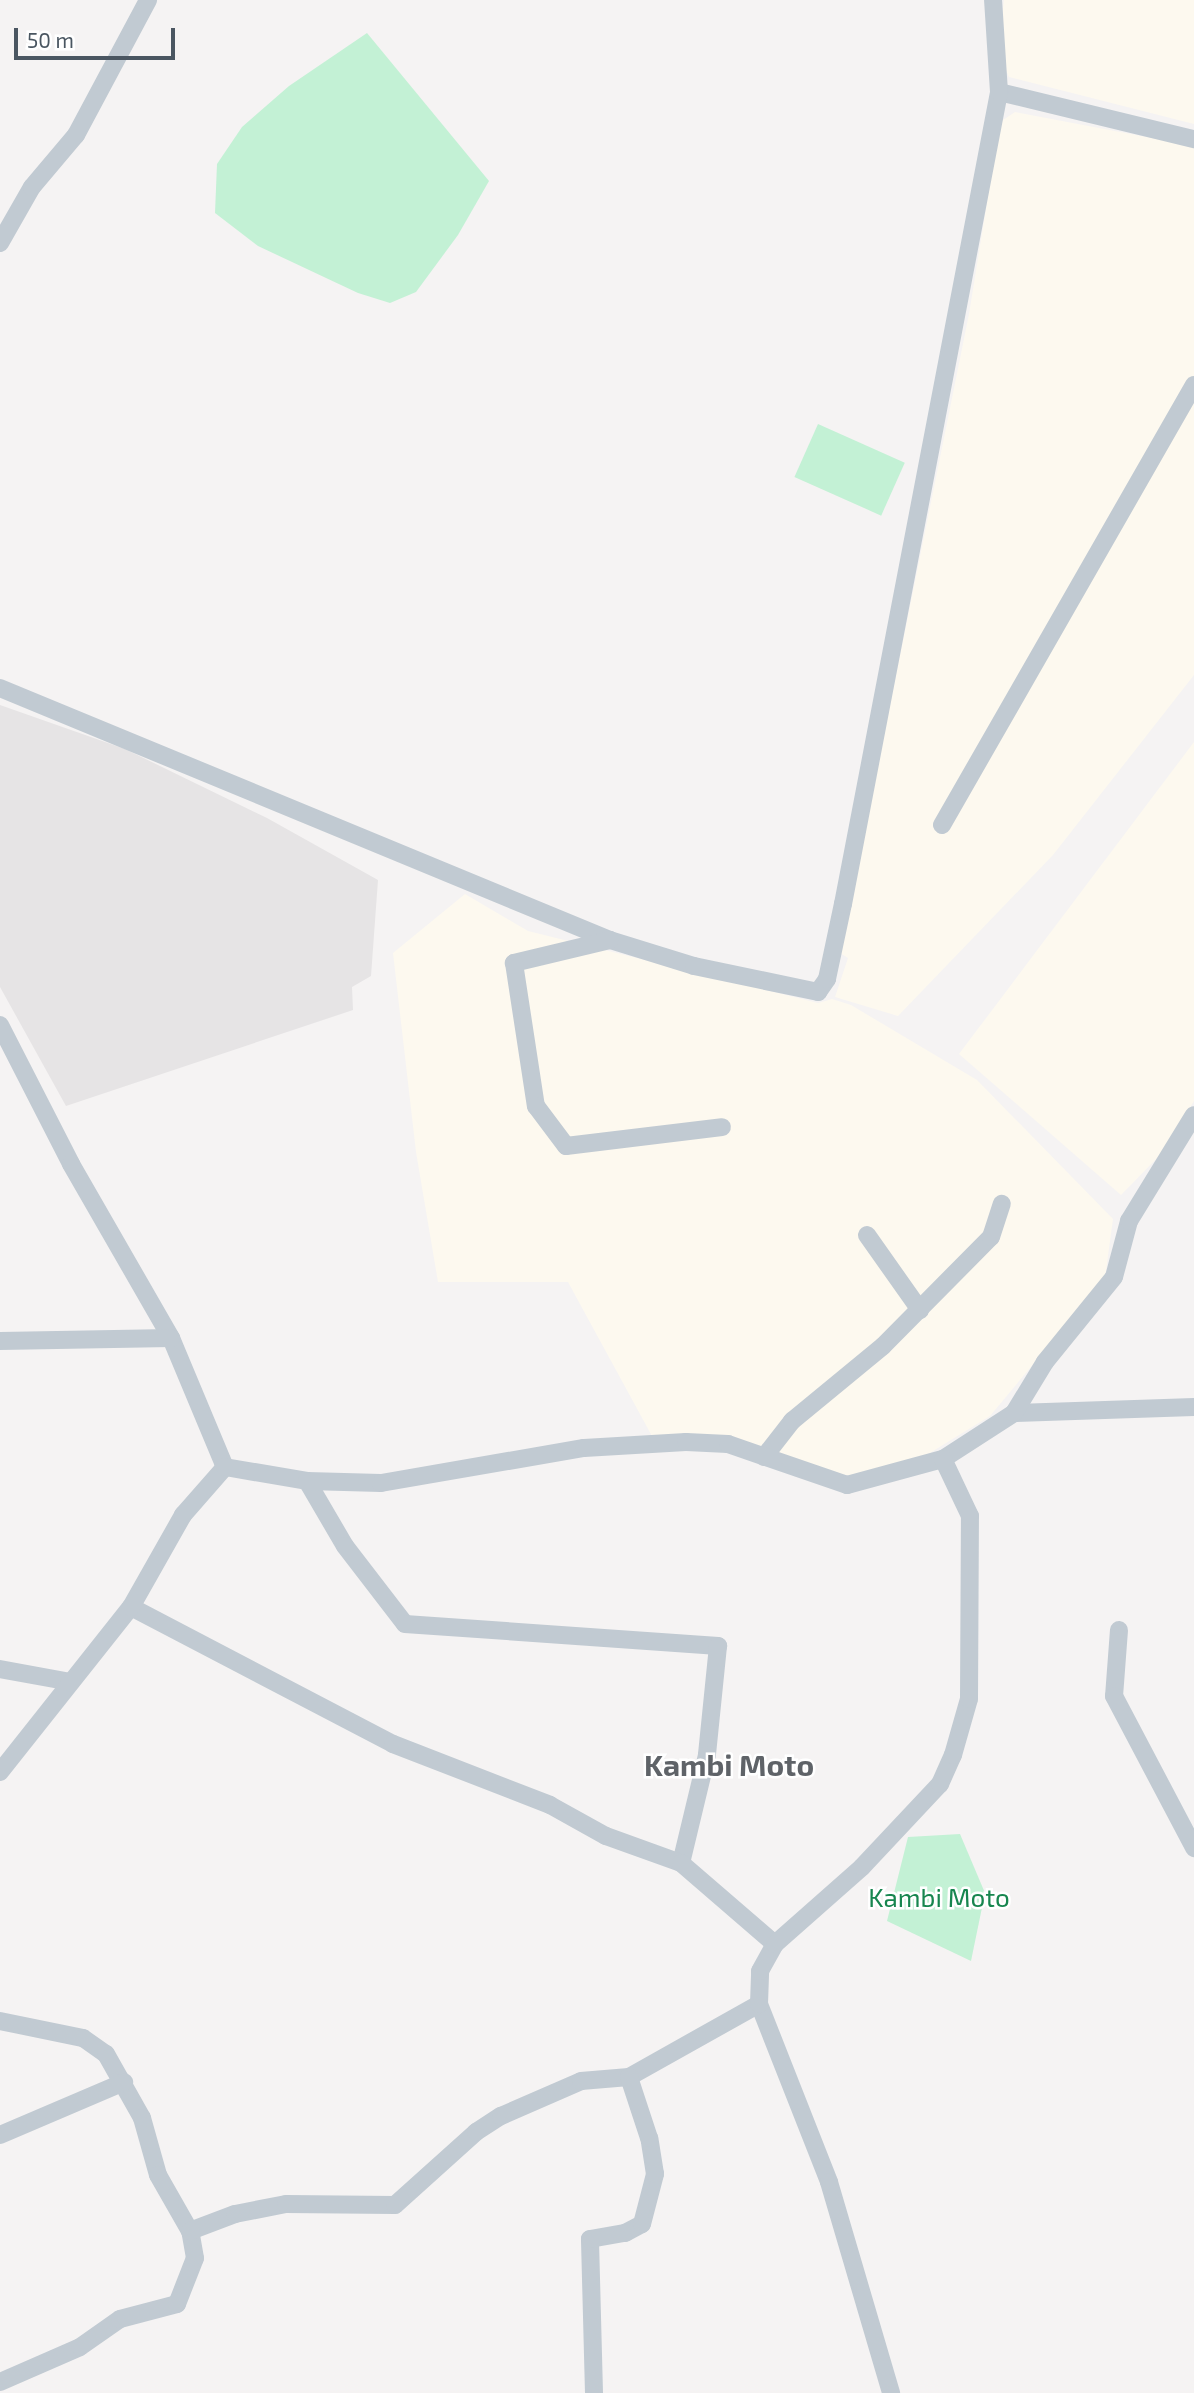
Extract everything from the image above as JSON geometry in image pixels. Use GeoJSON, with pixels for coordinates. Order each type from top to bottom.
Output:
{"type":"FeatureCollection","features":[{"type":"Feature","properties":{"kind":"street"},"geometry":{"type":"LineString","coordinates":[[0,243],[32,187],[76,135],[148,0]]}},
{"type":"Feature","properties":{"kind":"street"},"geometry":{"type":"LineString","coordinates":[[0,688],[610,940],[802,992],[814,993],[824,987],[999,92],[993,0]]}},
{"type":"Feature","properties":{"kind":"street"},"geometry":{"type":"LineString","coordinates":[[999,92],[1194,139]]}},
{"type":"Feature","properties":{"kind":"street"},"geometry":{"type":"LineString","coordinates":[[942,825],[1194,384]]}},
{"type":"Feature","properties":{"kind":"street"},"geometry":{"type":"LineString","coordinates":[[610,940],[514,963],[536,1106],[566,1146],[722,1127]]}},
{"type":"Feature","properties":{"kind":"street"},"geometry":{"type":"LineString","coordinates":[[0,1025],[71,1164],[171,1338],[225,1467]]}},
{"type":"Feature","properties":{"kind":"street"},"geometry":{"type":"LineString","coordinates":[[225,1467],[307,1481],[381,1483],[617,1444],[728,1444],[847,1485],[943,1459],[1013,1413],[1045,1362],[1114,1277],[1129,1221],[1194,1115]]}},
{"type":"Feature","properties":{"kind":"street"},"geometry":{"type":"LineString","coordinates":[[764,1457],[792,1421],[920,1310],[991,1237],[1002,1204]]}},
{"type":"Feature","properties":{"kind":"street"},"geometry":{"type":"LineString","coordinates":[[867,1235],[920,1310]]}},
{"type":"Feature","properties":{"kind":"street"},"geometry":{"type":"LineString","coordinates":[[0,1341],[171,1338]]}},
{"type":"Feature","properties":{"kind":"street"},"geometry":{"type":"LineString","coordinates":[[1013,1413],[1194,1407]]}},
{"type":"Feature","properties":{"kind":"street"},"geometry":{"type":"LineString","coordinates":[[891,2393],[829,2182],[759,2004],[760,1970],[775,1944],[862,1867],[940,1784],[953,1755],[969,1699],[970,1516],[943,1459]]}},
{"type":"Feature","properties":{"kind":"street"},"geometry":{"type":"LineString","coordinates":[[0,1772],[131,1606],[183,1515],[225,1467]]}},
{"type":"Feature","properties":{"kind":"street"},"geometry":{"type":"LineString","coordinates":[[307,1481],[338,1536],[405,1624],[718,1646],[707,1755],[681,1863]]}},
{"type":"Feature","properties":{"kind":"street"},"geometry":{"type":"LineString","coordinates":[[131,1606],[393,1744],[550,1805],[606,1836],[681,1863],[775,1944]]}},
{"type":"Feature","properties":{"kind":"street"},"geometry":{"type":"LineString","coordinates":[[1119,1630],[1114,1696],[1194,1848]]}},
{"type":"Feature","properties":{"kind":"street"},"geometry":{"type":"LineString","coordinates":[[0,1669],[71,1682]]}},
{"type":"Feature","properties":{"kind":"street"},"geometry":{"type":"LineString","coordinates":[[190,2231],[235,2214],[286,2204],[395,2206],[476,2132],[502,2116],[581,2081],[629,2077],[759,2004]]}},
{"type":"Feature","properties":{"kind":"street"},"geometry":{"type":"LineString","coordinates":[[0,2021],[83,2038],[106,2054],[142,2118],[158,2175],[190,2231],[195,2258],[177,2304],[120,2319],[80,2347],[0,2382]]}},
{"type":"Feature","properties":{"kind":"street"},"geometry":{"type":"LineString","coordinates":[[594,2393],[590,2239],[625,2233],[642,2224],[654,2174],[649,2138],[629,2077]]}},
{"type":"Feature","properties":{"kind":"street"},"geometry":{"type":"LineString","coordinates":[[0,2135],[124,2082]]}},
{"type":"Feature","properties":{"kind":"shaded area"},"geometry":{"type":"Polygon","coordinates":[[[1004,0],[1194,0],[1194,124],[1009,77],[1002,61],[1000,33],[1004,0]]]}},
{"type":"Feature","properties":{"kind":"shaded area"},"geometry":{"type":"Polygon","coordinates":[[[1015,112],[1194,146],[1194,675],[1053,855],[898,1016],[835,997],[848,958],[840,953],[969,314],[1000,122],[1015,112]]]}},
{"type":"Feature","properties":{"kind":"shaded area"},"geometry":{"type":"Polygon","coordinates":[[[0,705],[125,749],[267,818],[378,880],[371,976],[352,987],[353,1010],[66,1106],[0,987],[0,705]]]}},
{"type":"Feature","properties":{"kind":"shaded area"},"geometry":{"type":"Polygon","coordinates":[[[1194,742],[1194,1101],[1162,1153],[1121,1195],[959,1054],[1194,742]]]}},
{"type":"Feature","properties":{"kind":"shaded area"},"geometry":{"type":"Polygon","coordinates":[[[465,894],[528,931],[818,1003],[832,999],[851,1005],[977,1080],[1113,1219],[1105,1278],[990,1416],[925,1456],[859,1476],[821,1473],[726,1438],[653,1438],[568,1282],[438,1282],[416,1152],[393,953],[465,894]]]}},
{"type":"Feature","properties":{"kind":"green space"},"geometry":{"type":"Polygon","coordinates":[[[367,33],[489,181],[458,235],[416,292],[390,303],[358,293],[258,246],[215,213],[217,164],[242,127],[289,86],[367,33]]]}},
{"type":"Feature","properties":{"kind":"green space"},"geometry":{"type":"Polygon","coordinates":[[[818,424],[905,463],[881,516],[794,477],[818,424]]]}},
{"type":"Feature","properties":{"kind":"green space","name":"Kambi Moto"},"geometry":{"type":"Polygon","coordinates":[[[960,1834],[985,1893],[971,1961],[887,1921],[908,1837],[960,1834]]]}},
{"type":"Feature","properties":{"kind":"district","name":"Kambi Moto"},"geometry":{"type":"Point","coordinates":[729,1764]}}]}
